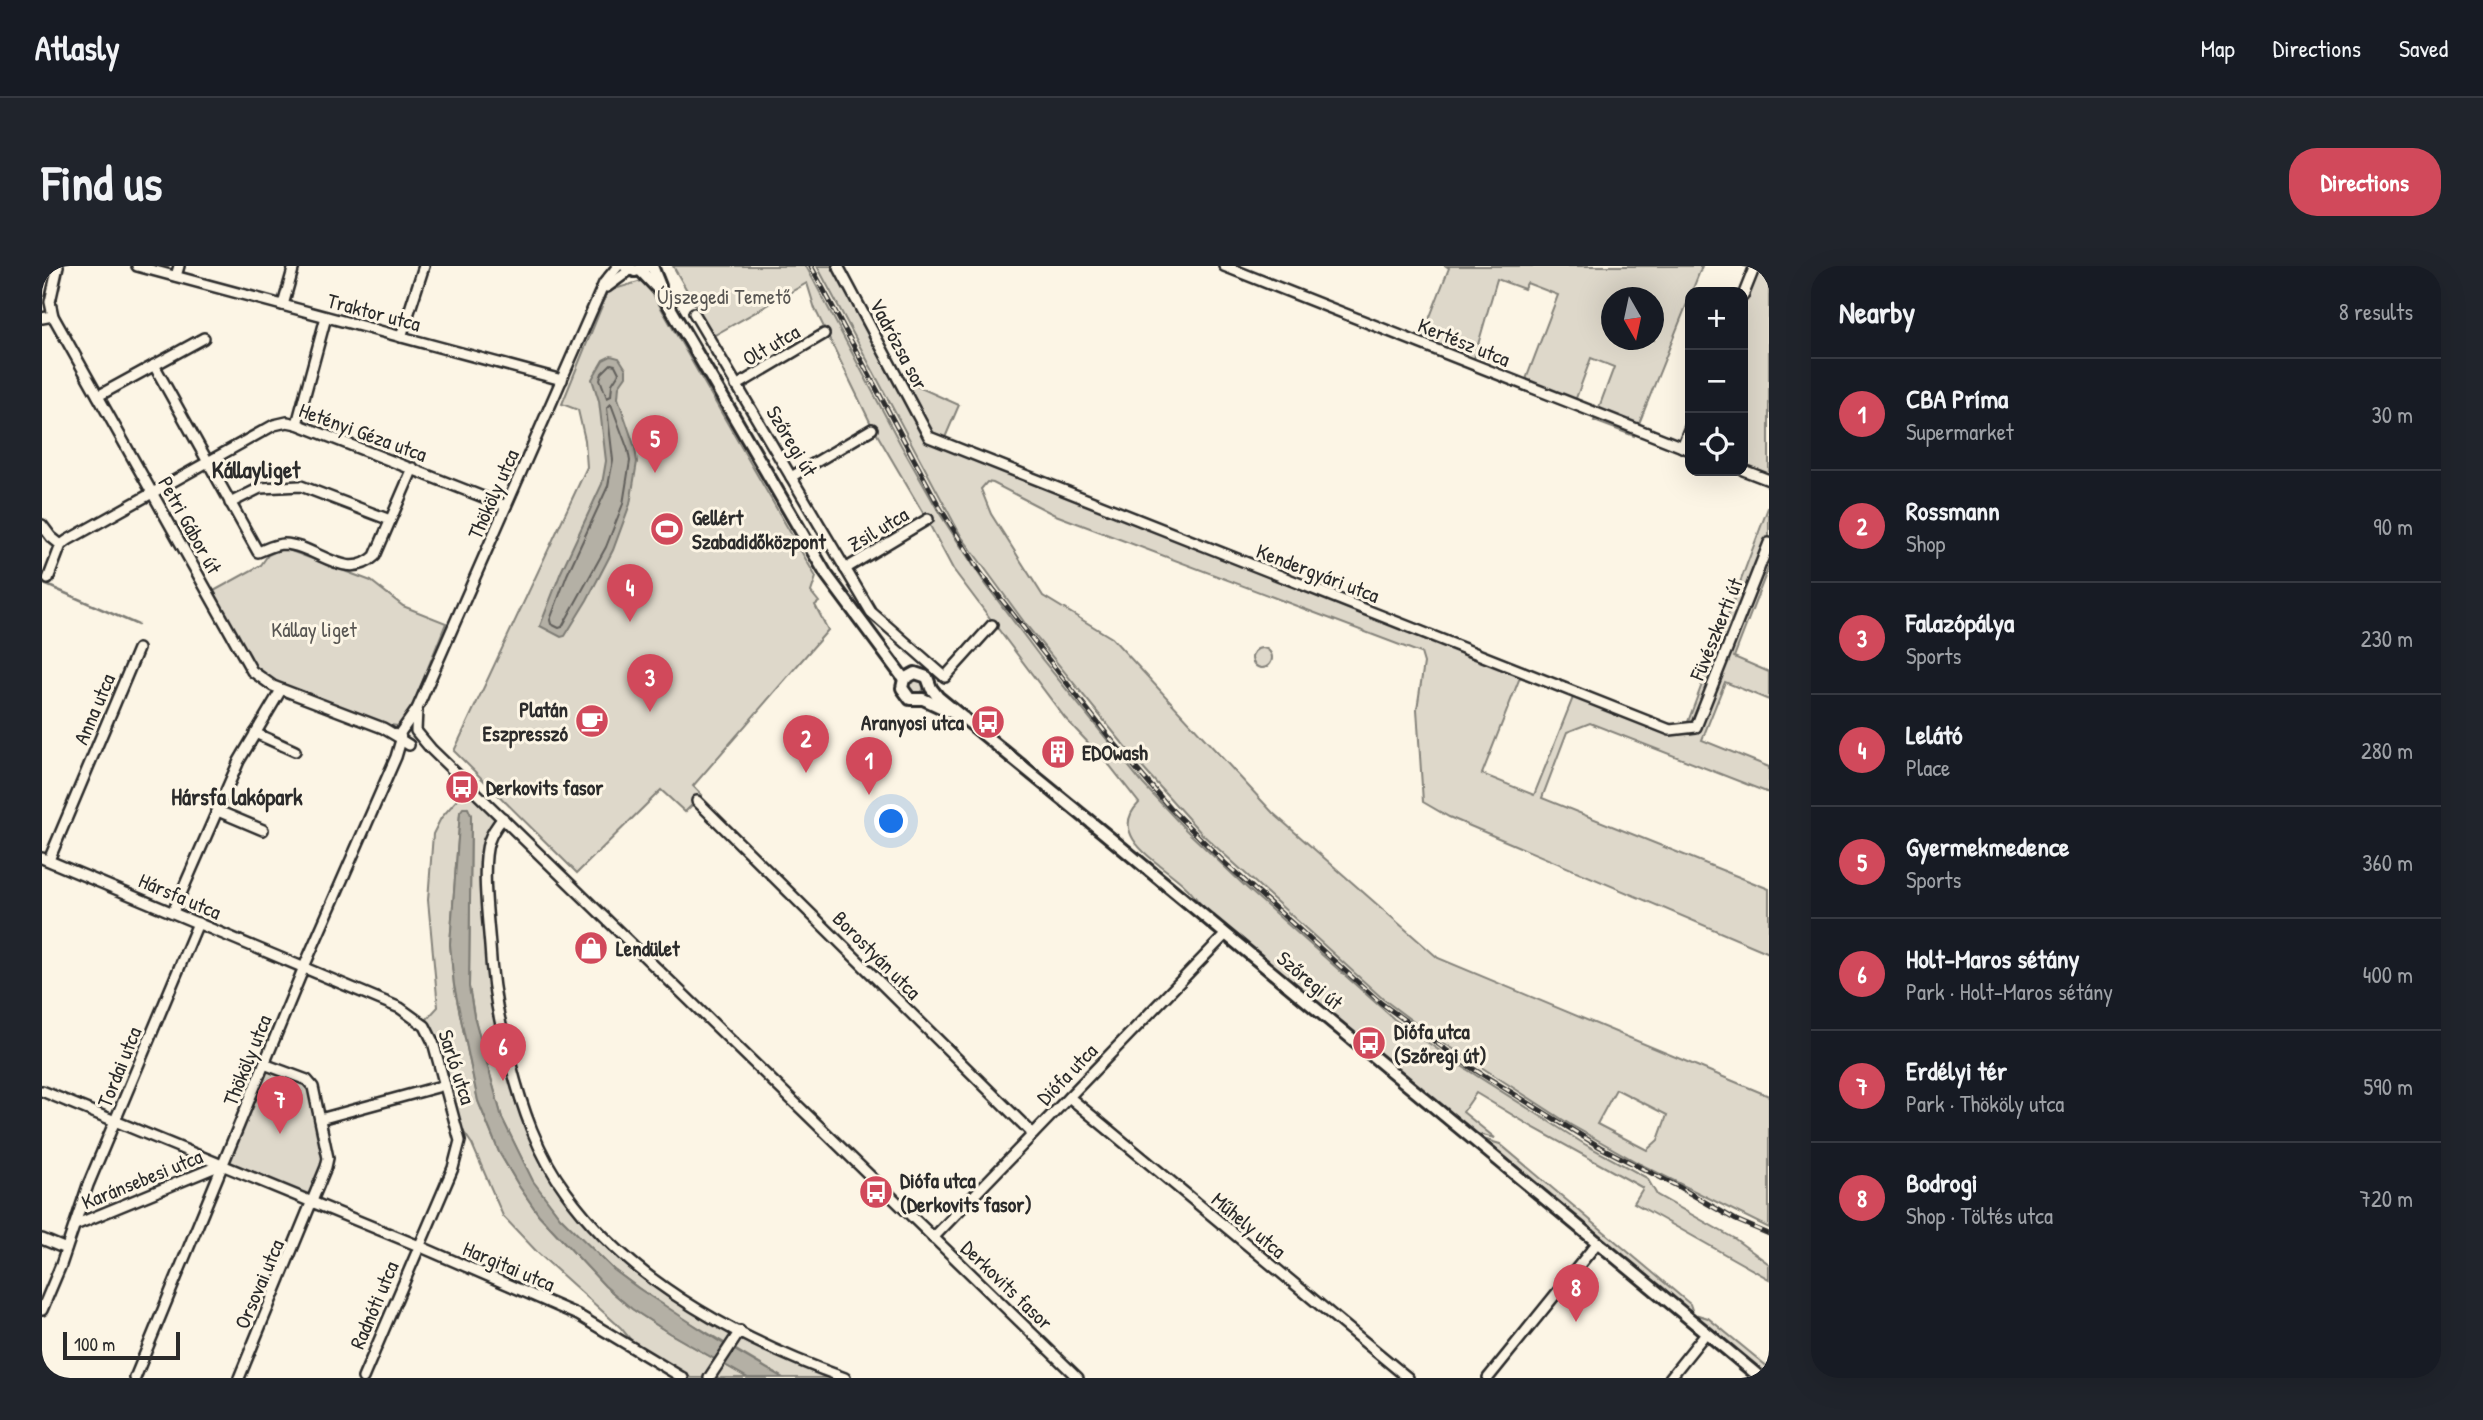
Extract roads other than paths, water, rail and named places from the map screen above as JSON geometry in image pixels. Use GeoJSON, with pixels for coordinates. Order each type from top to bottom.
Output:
{"type":"FeatureCollection","features":[{"type":"Feature","properties":{"kind":"main road","name":"Szőregi út"},"geometry":{"type":"LineString","coordinates":[[635,267],[661,292],[826,574],[881,648],[907,676]]}},
{"type":"Feature","properties":{"kind":"main road","name":"Szőregi út"},"geometry":{"type":"LineString","coordinates":[[907,676],[919,673],[927,677],[938,697],[1762,1378]]}},
{"type":"Feature","properties":{"kind":"main road","name":"Szőregi út"},"geometry":{"type":"LineString","coordinates":[[907,676],[902,688],[906,696],[914,701],[923,699],[964,718]]}},
{"type":"Feature","properties":{"kind":"main road"},"geometry":{"type":"LineString","coordinates":[[923,699],[931,688]]}},
{"type":"Feature","properties":{"kind":"street"},"geometry":{"type":"LineString","coordinates":[[42,318],[53,316],[51,292],[58,266]]}},
{"type":"Feature","properties":{"kind":"street","name":"Traktor utca"},"geometry":{"type":"LineString","coordinates":[[138,266],[562,380]]}},
{"type":"Feature","properties":{"kind":"street"},"geometry":{"type":"LineString","coordinates":[[176,276],[179,266]]}},
{"type":"Feature","properties":{"kind":"street"},"geometry":{"type":"LineString","coordinates":[[283,306],[294,266]]}},
{"type":"Feature","properties":{"kind":"street"},"geometry":{"type":"LineString","coordinates":[[401,337],[424,266]]}},
{"type":"Feature","properties":{"kind":"street","name":"Vadrózsa sor"},"geometry":{"type":"LineString","coordinates":[[838,266],[929,438]]}},
{"type":"Feature","properties":{"kind":"street","name":"Kertész utca"},"geometry":{"type":"LineString","coordinates":[[1224,266],[1685,448]]}},
{"type":"Feature","properties":{"kind":"street"},"geometry":{"type":"LineString","coordinates":[[1747,287],[1755,266]]}},
{"type":"Feature","properties":{"kind":"street","name":"Thököly utca"},"geometry":{"type":"LineString","coordinates":[[417,709],[601,293],[617,278],[635,267]]}},
{"type":"Feature","properties":{"kind":"street","name":"Szőregi út"},"geometry":{"type":"LineString","coordinates":[[694,313],[871,612],[945,677],[992,625]]}},
{"type":"Feature","properties":{"kind":"street","name":"Petri Gábor út"},"geometry":{"type":"LineString","coordinates":[[53,316],[252,671],[264,682],[281,690],[383,728],[430,749]]}},
{"type":"Feature","properties":{"kind":"street"},"geometry":{"type":"LineString","coordinates":[[298,424],[326,317]]}},
{"type":"Feature","properties":{"kind":"street","name":"Olt utca"},"geometry":{"type":"LineString","coordinates":[[737,386],[824,334]]}},
{"type":"Feature","properties":{"kind":"street"},"geometry":{"type":"LineString","coordinates":[[98,397],[204,338]]}},
{"type":"Feature","properties":{"kind":"street"},"geometry":{"type":"LineString","coordinates":[[154,365],[258,552],[281,544],[359,567],[375,556],[413,468]]}},
{"type":"Feature","properties":{"kind":"street","name":"Hetényi Géza utca"},"geometry":{"type":"LineString","coordinates":[[61,545],[274,425],[286,422],[298,424],[506,506]]}},
{"type":"Feature","properties":{"kind":"street"},"geometry":{"type":"LineString","coordinates":[[790,477],[872,429]]}},
{"type":"Feature","properties":{"kind":"street","name":"Kendergyári utca"},"geometry":{"type":"LineString","coordinates":[[929,438],[1670,730],[1696,727]]}},
{"type":"Feature","properties":{"kind":"street"},"geometry":{"type":"LineString","coordinates":[[1748,472],[1769,481]]}},
{"type":"Feature","properties":{"kind":"street"},"geometry":{"type":"LineString","coordinates":[[230,503],[260,488],[301,486],[390,520]]}},
{"type":"Feature","properties":{"kind":"street","name":"Zsil utca"},"geometry":{"type":"LineString","coordinates":[[845,569],[929,519]]}},
{"type":"Feature","properties":{"kind":"street"},"geometry":{"type":"LineString","coordinates":[[42,525],[61,545],[48,579]]}},
{"type":"Feature","properties":{"kind":"street","name":"Füvészkerti út"},"geometry":{"type":"LineString","coordinates":[[1696,727],[1769,543]]}},
{"type":"Feature","properties":{"kind":"street","name":"Anna utca"},"geometry":{"type":"LineString","coordinates":[[45,859],[138,649]]}},
{"type":"Feature","properties":{"kind":"street"},"geometry":{"type":"LineString","coordinates":[[173,912],[239,761],[281,690]]}},
{"type":"Feature","properties":{"kind":"street"},"geometry":{"type":"LineString","coordinates":[[417,709],[417,738],[405,737],[417,709]]}},
{"type":"Feature","properties":{"kind":"street","name":"Derkovits fasor"},"geometry":{"type":"LineString","coordinates":[[417,732],[430,749],[1078,1378]]}},
{"type":"Feature","properties":{"kind":"street"},"geometry":{"type":"LineString","coordinates":[[255,733],[295,751]]}},
{"type":"Feature","properties":{"kind":"street","name":"Thököly utca"},"geometry":{"type":"LineString","coordinates":[[135,1378],[304,967],[405,737]]}},
{"type":"Feature","properties":{"kind":"street","name":"Borostyán utca"},"geometry":{"type":"LineString","coordinates":[[697,801],[1033,1134]]}},
{"type":"Feature","properties":{"kind":"street"},"geometry":{"type":"LineString","coordinates":[[218,811],[263,830]]}},
{"type":"Feature","properties":{"kind":"street"},"geometry":{"type":"LineString","coordinates":[[503,818],[488,842],[486,854],[491,980],[499,1022],[521,1101],[536,1139],[566,1193],[616,1248],[660,1285],[780,1352],[845,1378]]}},
{"type":"Feature","properties":{"kind":"street","name":"Hársfa utca"},"geometry":{"type":"LineString","coordinates":[[45,859],[304,967]]}},
{"type":"Feature","properties":{"kind":"street","name":"Tordai utca"},"geometry":{"type":"LineString","coordinates":[[42,1310],[88,1185],[198,923]]}},
{"type":"Feature","properties":{"kind":"street","name":"Diófa utca"},"geometry":{"type":"LineString","coordinates":[[933,1238],[1226,935]]}},
{"type":"Feature","properties":{"kind":"street","name":"Sarló utca"},"geometry":{"type":"LineString","coordinates":[[304,967],[400,1008],[425,1026],[433,1042],[460,1141],[453,1168],[419,1245]]}},
{"type":"Feature","properties":{"kind":"street","name":"Orsovai utca"},"geometry":{"type":"LineString","coordinates":[[239,1378],[328,1158],[313,1087],[307,1080],[264,1064]]}},
{"type":"Feature","properties":{"kind":"street"},"geometry":{"type":"LineString","coordinates":[[320,1119],[445,1085]]}},
{"type":"Feature","properties":{"kind":"street"},"geometry":{"type":"LineString","coordinates":[[42,1091],[223,1164]]}},
{"type":"Feature","properties":{"kind":"street","name":"Műhely utca"},"geometry":{"type":"LineString","coordinates":[[1069,1097],[1408,1378]]}},
{"type":"Feature","properties":{"kind":"street","name":"Hargitai utca"},"geometry":{"type":"LineString","coordinates":[[223,1164],[419,1245],[578,1315],[684,1378]]}},
{"type":"Feature","properties":{"kind":"street","name":"Karánsebesi utca"},"geometry":{"type":"LineString","coordinates":[[75,1225],[223,1164]]}},
{"type":"Feature","properties":{"kind":"street"},"geometry":{"type":"LineString","coordinates":[[42,1239],[66,1249]]}},
{"type":"Feature","properties":{"kind":"street"},"geometry":{"type":"LineString","coordinates":[[1488,1378],[1598,1242]]}},
{"type":"Feature","properties":{"kind":"street","name":"Radnóti utca"},"geometry":{"type":"LineString","coordinates":[[363,1378],[419,1245]]}},
{"type":"Feature","properties":{"kind":"street"},"geometry":{"type":"LineString","coordinates":[[709,1378],[740,1331]]}},
{"type":"Feature","properties":{"kind":"street"},"geometry":{"type":"LineString","coordinates":[[1670,1378],[1706,1332]]}},
{"type":"Feature","properties":{"kind":"water"},"geometry":{"type":"Polygon","coordinates":[[[611,356],[619,358],[626,369],[626,376],[619,386],[618,398],[637,462],[630,504],[613,550],[587,600],[565,636],[561,637],[540,626],[561,572],[602,484],[606,461],[599,401],[592,379],[603,360],[611,356]]]}},
{"type":"Feature","properties":{"kind":"water"},"geometry":{"type":"Polygon","coordinates":[[[463,808],[468,808],[471,815],[469,987],[474,1016],[502,1118],[533,1181],[560,1217],[614,1270],[717,1340],[783,1378],[748,1378],[632,1309],[605,1286],[539,1215],[499,1152],[478,1101],[454,985],[450,944],[460,812],[463,808]]]}},
{"type":"Feature","properties":{"kind":"waterway"},"geometry":{"type":"LineString","coordinates":[[42,583],[138,625]]}},
{"type":"Feature","properties":{"kind":"railway"},"geometry":{"type":"LineString","coordinates":[[811,266],[939,506],[980,572],[1109,737],[1169,807],[1225,863],[1381,1003],[1467,1065],[1600,1147],[1679,1187],[1736,1220],[1769,1234]]}},
{"type":"Feature","properties":{"kind":"place","name":"Gyermekmedence"},"geometry":{"type":"Point","coordinates":[655,473]}},
{"type":"Feature","properties":{"kind":"place","name":"Gellért Szabadidőközpont"},"geometry":{"type":"Point","coordinates":[667,529]}},
{"type":"Feature","properties":{"kind":"place","name":"Lelátó"},"geometry":{"type":"Point","coordinates":[630,622]}},
{"type":"Feature","properties":{"kind":"place","name":"Falazópálya"},"geometry":{"type":"Point","coordinates":[650,712]}},
{"type":"Feature","properties":{"kind":"place","name":"Platán Eszpresszó"},"geometry":{"type":"Point","coordinates":[592,721]}},
{"type":"Feature","properties":{"kind":"place","name":"Aranyosi utca"},"geometry":{"type":"Point","coordinates":[988,722]}},
{"type":"Feature","properties":{"kind":"place","name":"EDOwash"},"geometry":{"type":"Point","coordinates":[1058,752]}},
{"type":"Feature","properties":{"kind":"place","name":"Rossmann"},"geometry":{"type":"Point","coordinates":[806,773]}},
{"type":"Feature","properties":{"kind":"place","name":"Derkovits fasor"},"geometry":{"type":"Point","coordinates":[462,787]}},
{"type":"Feature","properties":{"kind":"place","name":"CBA Príma"},"geometry":{"type":"Point","coordinates":[869,795]}},
{"type":"Feature","properties":{"kind":"place","name":"Lendület"},"geometry":{"type":"Point","coordinates":[591,948]}},
{"type":"Feature","properties":{"kind":"place","name":"Diófa utca (Szőregi út)"},"geometry":{"type":"Point","coordinates":[1369,1043]}},
{"type":"Feature","properties":{"kind":"place","name":"Holt-Maros sétány"},"geometry":{"type":"Point","coordinates":[503,1081]}},
{"type":"Feature","properties":{"kind":"place","name":"Erdélyi tér"},"geometry":{"type":"Point","coordinates":[280,1134]}},
{"type":"Feature","properties":{"kind":"place","name":"Diófa utca (Derkovits fasor)"},"geometry":{"type":"Point","coordinates":[876,1192]}},
{"type":"Feature","properties":{"kind":"place","name":"Bodrogi"},"geometry":{"type":"Point","coordinates":[1576,1322]}},
{"type":"Feature","properties":{"kind":"district","name":"Kállayliget"},"geometry":{"type":"Point","coordinates":[256,469]}},
{"type":"Feature","properties":{"kind":"district","name":"Hársfa lakópark"},"geometry":{"type":"Point","coordinates":[237,796]}},
{"type":"Feature","properties":{"kind":"park label","name":"Újszegedi Temető"},"geometry":{"type":"Point","coordinates":[724,296]}},
{"type":"Feature","properties":{"kind":"park label","name":"Kállay liget"},"geometry":{"type":"Point","coordinates":[314,629]}}]}
